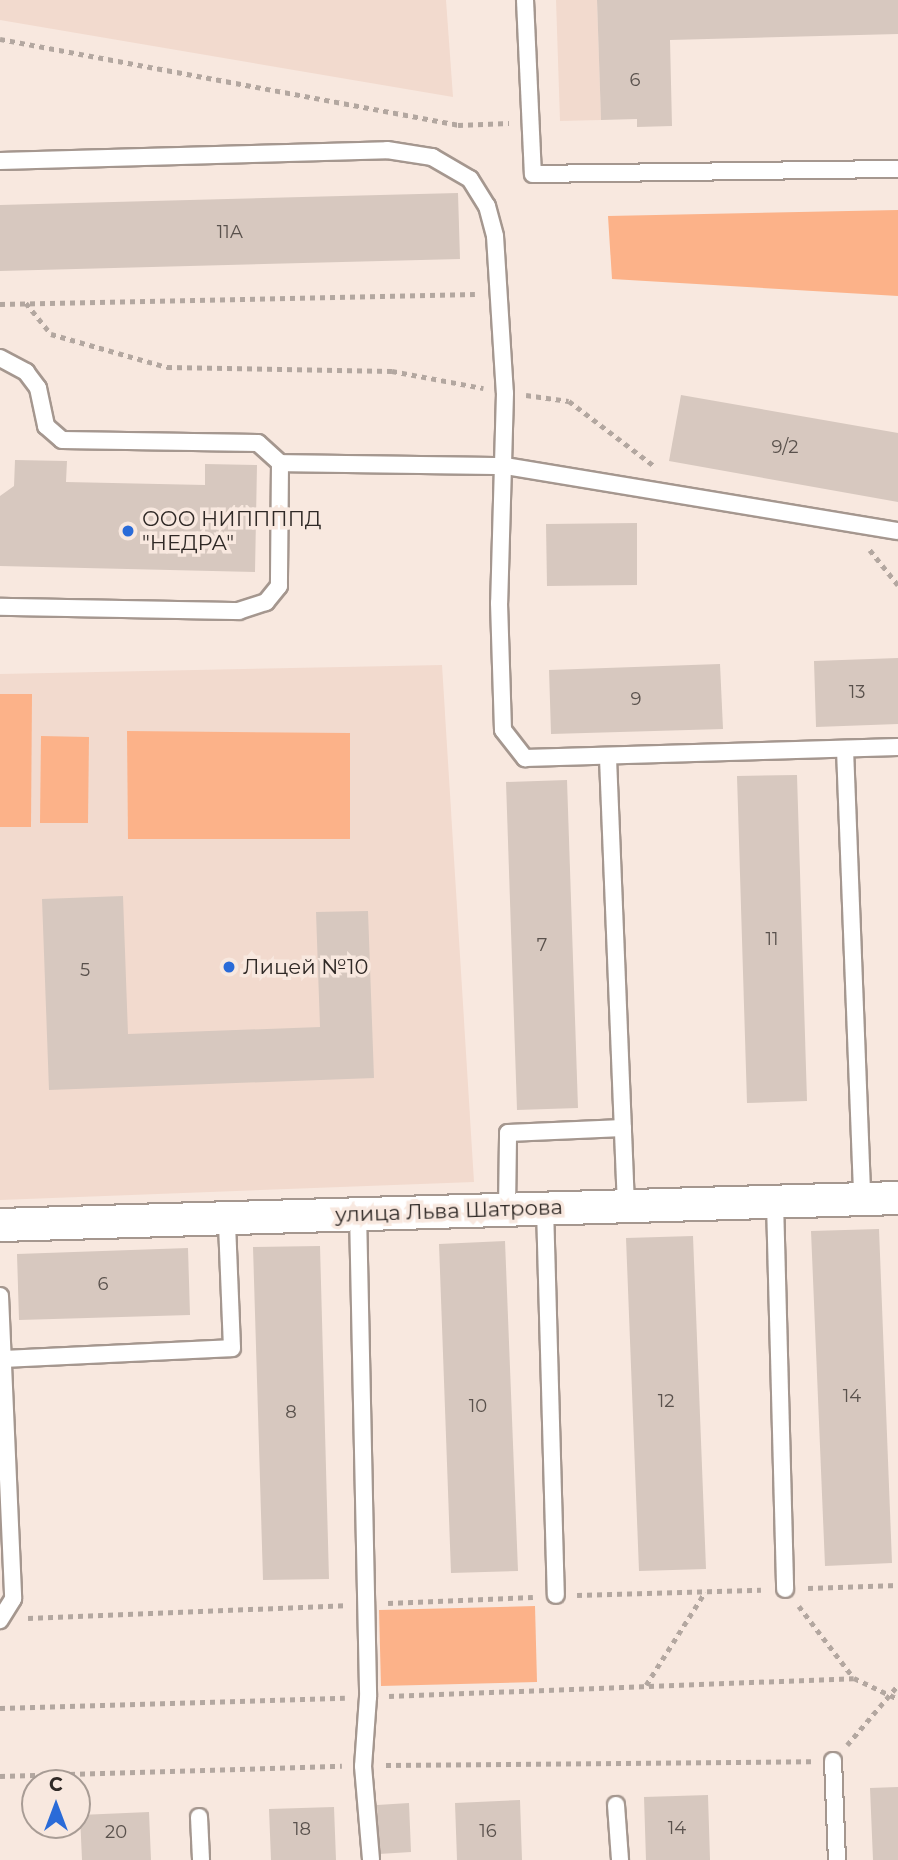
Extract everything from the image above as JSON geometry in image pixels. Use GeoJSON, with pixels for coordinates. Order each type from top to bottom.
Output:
{"type":"FeatureCollection","features":[{"type":"Feature","properties":{"kind":"street","name":"улица Льва Шатрова"},"geometry":{"type":"LineString","coordinates":[[0,1225],[227,1221],[358,1212],[898,1198]]}},
{"type":"Feature","properties":{"kind":"lane"},"geometry":{"type":"LineString","coordinates":[[526,0],[533,174],[898,169]]}},
{"type":"Feature","properties":{"kind":"lane"},"geometry":{"type":"LineString","coordinates":[[0,161],[387,150],[432,157],[470,179],[487,206],[505,393],[499,603],[503,730],[525,758],[608,758],[898,747]]}},
{"type":"Feature","properties":{"kind":"lane"},"geometry":{"type":"LineString","coordinates":[[0,358],[26,372],[38,388],[46,426],[62,440],[258,443],[280,463],[505,466],[898,531]]}},
{"type":"Feature","properties":{"kind":"lane"},"geometry":{"type":"LineString","coordinates":[[0,607],[239,611],[266,602],[279,586],[280,463]]}},
{"type":"Feature","properties":{"kind":"lane"},"geometry":{"type":"LineString","coordinates":[[845,749],[862,1199]]}},
{"type":"Feature","properties":{"kind":"lane"},"geometry":{"type":"LineString","coordinates":[[608,758],[626,1206]]}},
{"type":"Feature","properties":{"kind":"lane"},"geometry":{"type":"LineString","coordinates":[[507,1209],[508,1133],[623,1128]]}},
{"type":"Feature","properties":{"kind":"lane"},"geometry":{"type":"LineString","coordinates":[[775,1202],[785,1589]]}},
{"type":"Feature","properties":{"kind":"lane"},"geometry":{"type":"LineString","coordinates":[[545,1208],[556,1595]]}},
{"type":"Feature","properties":{"kind":"lane"},"geometry":{"type":"LineString","coordinates":[[358,1212],[369,1697],[363,1766],[371,1860]]}},
{"type":"Feature","properties":{"kind":"lane"},"geometry":{"type":"LineString","coordinates":[[2,1359],[232,1348],[227,1221]]}},
{"type":"Feature","properties":{"kind":"lane"},"geometry":{"type":"LineString","coordinates":[[0,1296],[13,1599],[0,1620]]}},
{"type":"Feature","properties":{"kind":"lane"},"geometry":{"type":"LineString","coordinates":[[834,1761],[837,1860]]}},
{"type":"Feature","properties":{"kind":"lane"},"geometry":{"type":"LineString","coordinates":[[616,1805],[620,1860]]}},
{"type":"Feature","properties":{"kind":"lane"},"geometry":{"type":"LineString","coordinates":[[199,1817],[201,1860]]}},
{"type":"Feature","properties":{"kind":"path"},"geometry":{"type":"LineString","coordinates":[[0,39],[458,125],[531,122]]}},
{"type":"Feature","properties":{"kind":"path"},"geometry":{"type":"LineString","coordinates":[[0,304],[496,293]]}},
{"type":"Feature","properties":{"kind":"path"},"geometry":{"type":"LineString","coordinates":[[26,303],[51,334],[167,367],[392,371],[505,393],[569,401],[695,496]]}},
{"type":"Feature","properties":{"kind":"path"},"geometry":{"type":"LineString","coordinates":[[0,1620],[556,1595],[898,1585]]}},
{"type":"Feature","properties":{"kind":"path"},"geometry":{"type":"LineString","coordinates":[[785,1589],[854,1678]]}},
{"type":"Feature","properties":{"kind":"path"},"geometry":{"type":"LineString","coordinates":[[646,1685],[706,1592]]}},
{"type":"Feature","properties":{"kind":"path"},"geometry":{"type":"LineString","coordinates":[[0,1708],[854,1678],[898,1699]]}},
{"type":"Feature","properties":{"kind":"path"},"geometry":{"type":"LineString","coordinates":[[0,1776],[363,1766],[834,1761],[898,1685]]}},
{"type":"Feature","properties":{"kind":"shaded area"},"geometry":{"type":"Polygon","coordinates":[[[0,0],[446,0],[453,97],[0,20],[0,0]]]}},
{"type":"Feature","properties":{"kind":"shaded area"},"geometry":{"type":"Polygon","coordinates":[[[556,0],[597,0],[601,120],[560,121],[556,0]]]}},
{"type":"Feature","properties":{"kind":"shaded area"},"geometry":{"type":"Polygon","coordinates":[[[898,210],[898,296],[612,279],[608,216],[898,210]]]}},
{"type":"Feature","properties":{"kind":"shaded area","name":"Лицей №10"},"geometry":{"type":"Polygon","coordinates":[[[442,665],[474,1182],[0,1200],[0,674],[442,665]]]}},
{"type":"Feature","properties":{"kind":"shaded area"},"geometry":{"type":"Polygon","coordinates":[[[0,694],[32,694],[31,827],[0,827],[0,694]]]}},
{"type":"Feature","properties":{"kind":"shaded area"},"geometry":{"type":"Polygon","coordinates":[[[127,731],[350,733],[350,839],[128,839],[127,731]]]}},
{"type":"Feature","properties":{"kind":"shaded area"},"geometry":{"type":"Polygon","coordinates":[[[41,736],[89,737],[88,823],[40,823],[41,736]]]}},
{"type":"Feature","properties":{"kind":"shaded area"},"geometry":{"type":"Polygon","coordinates":[[[535,1606],[537,1682],[381,1686],[379,1610],[535,1606]]]}},
{"type":"Feature","properties":{"kind":"building"},"geometry":{"type":"Polygon","coordinates":[[[597,0],[898,0],[898,34],[670,40],[672,126],[637,127],[637,119],[601,120],[597,0]]]}},
{"type":"Feature","properties":{"kind":"building"},"geometry":{"type":"Polygon","coordinates":[[[458,193],[460,259],[0,271],[0,205],[458,193]]]}},
{"type":"Feature","properties":{"kind":"building"},"geometry":{"type":"Polygon","coordinates":[[[681,395],[898,433],[898,502],[669,461],[681,395]]]}},
{"type":"Feature","properties":{"kind":"building","name":"ООО НИППППД \"НЕДРА\""},"geometry":{"type":"Polygon","coordinates":[[[15,460],[67,461],[66,482],[205,485],[205,464],[257,465],[255,572],[0,566],[0,496],[14,486],[15,460]]]}},
{"type":"Feature","properties":{"kind":"building"},"geometry":{"type":"Polygon","coordinates":[[[637,523],[637,585],[547,586],[546,524],[637,523]]]}},
{"type":"Feature","properties":{"kind":"building"},"geometry":{"type":"Polygon","coordinates":[[[898,658],[898,724],[816,727],[814,661],[898,658]]]}},
{"type":"Feature","properties":{"kind":"building"},"geometry":{"type":"Polygon","coordinates":[[[720,664],[723,729],[551,734],[549,670],[720,664]]]}},
{"type":"Feature","properties":{"kind":"building"},"geometry":{"type":"Polygon","coordinates":[[[797,775],[807,1101],[747,1103],[737,776],[797,775]]]}},
{"type":"Feature","properties":{"kind":"building"},"geometry":{"type":"Polygon","coordinates":[[[567,780],[578,1108],[517,1110],[506,782],[567,780]]]}},
{"type":"Feature","properties":{"kind":"building"},"geometry":{"type":"Polygon","coordinates":[[[123,896],[128,1034],[320,1027],[316,912],[368,911],[374,1078],[49,1090],[42,899],[123,896]]]}},
{"type":"Feature","properties":{"kind":"building"},"geometry":{"type":"Polygon","coordinates":[[[879,1229],[892,1563],[825,1566],[811,1231],[879,1229]]]}},
{"type":"Feature","properties":{"kind":"building"},"geometry":{"type":"Polygon","coordinates":[[[693,1236],[706,1569],[639,1571],[626,1238],[693,1236]]]}},
{"type":"Feature","properties":{"kind":"building"},"geometry":{"type":"Polygon","coordinates":[[[505,1241],[518,1571],[451,1573],[439,1244],[505,1241]]]}},
{"type":"Feature","properties":{"kind":"building"},"geometry":{"type":"Polygon","coordinates":[[[320,1246],[329,1579],[263,1580],[253,1247],[320,1246]]]}},
{"type":"Feature","properties":{"kind":"building"},"geometry":{"type":"Polygon","coordinates":[[[188,1248],[190,1315],[19,1320],[17,1254],[188,1248]]]}},
{"type":"Feature","properties":{"kind":"building"},"geometry":{"type":"Polygon","coordinates":[[[898,1787],[898,1860],[873,1860],[870,1788],[898,1787]]]}},
{"type":"Feature","properties":{"kind":"building"},"geometry":{"type":"Polygon","coordinates":[[[708,1795],[710,1860],[646,1860],[644,1797],[708,1795]]]}},
{"type":"Feature","properties":{"kind":"building"},"geometry":{"type":"Polygon","coordinates":[[[520,1800],[522,1860],[457,1860],[455,1803],[520,1800]]]}},
{"type":"Feature","properties":{"kind":"building"},"geometry":{"type":"Polygon","coordinates":[[[409,1803],[411,1852],[379,1854],[377,1805],[409,1803]]]}},
{"type":"Feature","properties":{"kind":"building"},"geometry":{"type":"Polygon","coordinates":[[[334,1807],[336,1860],[271,1860],[269,1809],[334,1807]]]}},
{"type":"Feature","properties":{"kind":"building"},"geometry":{"type":"Polygon","coordinates":[[[149,1812],[151,1860],[82,1860],[81,1839],[91,1839],[91,1815],[149,1812]]]}},
{"type":"Feature","properties":{"kind":"place","name":"ООО НИППППД \"НЕДРА\""},"geometry":{"type":"Point","coordinates":[128,531]}},
{"type":"Feature","properties":{"kind":"place","name":"Лицей №10"},"geometry":{"type":"Point","coordinates":[229,967]}}]}
